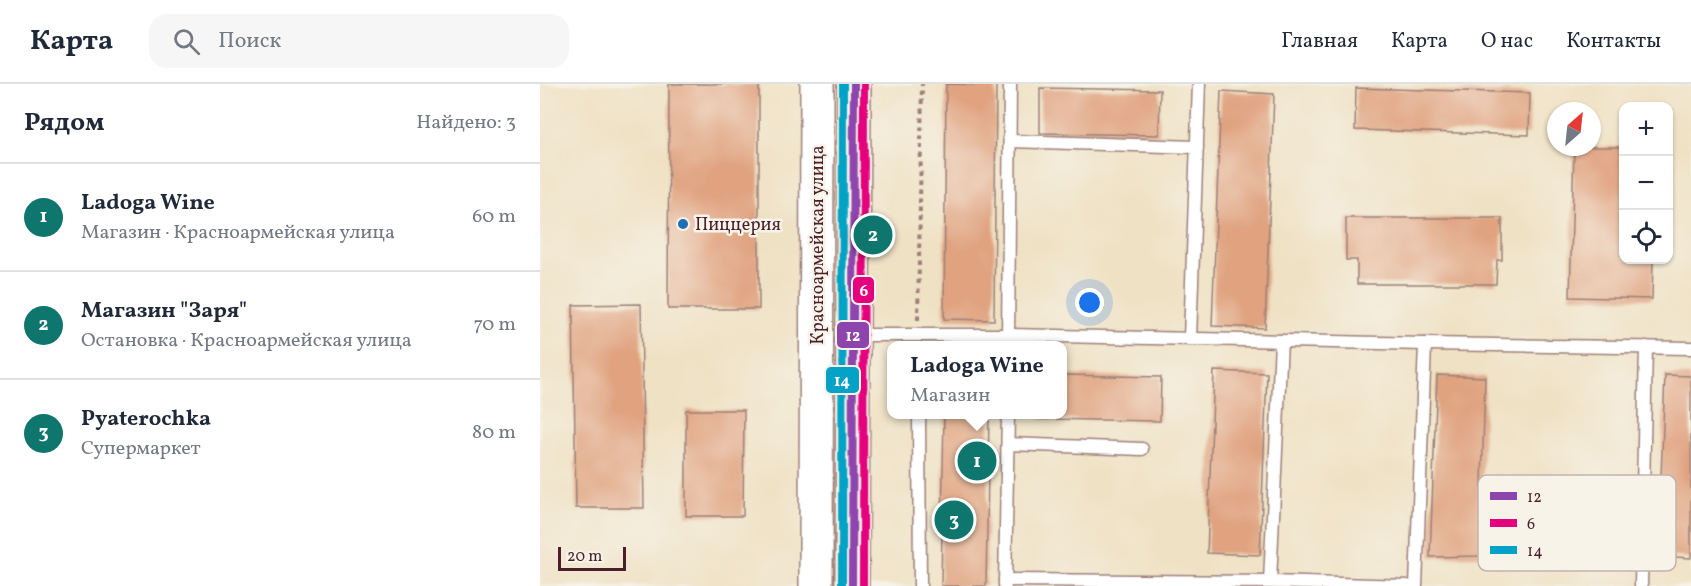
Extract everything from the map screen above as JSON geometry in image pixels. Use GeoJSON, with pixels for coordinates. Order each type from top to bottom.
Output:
{"type":"FeatureCollection","features":[{"type":"Feature","properties":{"kind":"main road","name":"Красноармейская улица"},"geometry":{"type":"LineString","coordinates":[[816,586],[817,84]]}},
{"type":"Feature","properties":{"kind":"main road","name":"Красноармейская улица"},"geometry":{"type":"LineString","coordinates":[[852,586],[854,84]]}},
{"type":"Feature","properties":{"kind":"lane"},"geometry":{"type":"LineString","coordinates":[[1008,340],[1010,84]]}},
{"type":"Feature","properties":{"kind":"lane"},"geometry":{"type":"LineString","coordinates":[[1190,339],[1199,84]]}},
{"type":"Feature","properties":{"kind":"lane"},"geometry":{"type":"LineString","coordinates":[[1010,141],[1197,147]]}},
{"type":"Feature","properties":{"kind":"lane"},"geometry":{"type":"LineString","coordinates":[[853,335],[918,340],[1190,339],[1691,348]]}},
{"type":"Feature","properties":{"kind":"lane"},"geometry":{"type":"LineString","coordinates":[[1270,582],[1281,341]]}},
{"type":"Feature","properties":{"kind":"lane"},"geometry":{"type":"LineString","coordinates":[[1416,586],[1425,344]]}},
{"type":"Feature","properties":{"kind":"lane"},"geometry":{"type":"LineString","coordinates":[[1643,475],[1646,347]]}},
{"type":"Feature","properties":{"kind":"lane"},"geometry":{"type":"LineString","coordinates":[[919,419],[920,586]]}},
{"type":"Feature","properties":{"kind":"lane"},"geometry":{"type":"LineString","coordinates":[[1008,419],[1005,583],[1225,584],[1270,582],[1407,586]]}},
{"type":"Feature","properties":{"kind":"lane"},"geometry":{"type":"LineString","coordinates":[[1008,444],[1142,449]]}},
{"type":"Feature","properties":{"kind":"lane"},"geometry":{"type":"LineString","coordinates":[[1641,571],[1641,586]]}},
{"type":"Feature","properties":{"kind":"path"},"geometry":{"type":"LineString","coordinates":[[918,340],[922,84]]}},
{"type":"Feature","properties":{"kind":"building"},"geometry":{"type":"Polygon","coordinates":[[[669,84],[759,84],[759,309],[668,309],[669,84]]]}},
{"type":"Feature","properties":{"kind":"building"},"geometry":{"type":"Polygon","coordinates":[[[946,84],[996,85],[994,320],[944,319],[946,84]]]}},
{"type":"Feature","properties":{"kind":"building"},"geometry":{"type":"Polygon","coordinates":[[[1040,88],[1160,90],[1159,135],[1040,133],[1040,88]]]}},
{"type":"Feature","properties":{"kind":"building"},"geometry":{"type":"Polygon","coordinates":[[[1356,88],[1530,93],[1529,135],[1355,130],[1356,88]]]}},
{"type":"Feature","properties":{"kind":"building"},"geometry":{"type":"Polygon","coordinates":[[[1221,91],[1274,94],[1265,328],[1212,326],[1221,91]]]}},
{"type":"Feature","properties":{"kind":"building"},"geometry":{"type":"Polygon","coordinates":[[[1601,147],[1619,147],[1619,264],[1653,264],[1652,299],[1570,297],[1574,156],[1601,156],[1601,147]]]}},
{"type":"Feature","properties":{"kind":"building"},"geometry":{"type":"Polygon","coordinates":[[[1346,218],[1502,218],[1502,260],[1497,260],[1496,284],[1357,284],[1357,260],[1346,260],[1346,218]]]}},
{"type":"Feature","properties":{"kind":"building"},"geometry":{"type":"Polygon","coordinates":[[[641,304],[644,508],[576,508],[573,305],[641,304]]]}},
{"type":"Feature","properties":{"kind":"building"},"geometry":{"type":"Polygon","coordinates":[[[1214,371],[1267,373],[1260,555],[1207,553],[1214,371]]]}},
{"type":"Feature","properties":{"kind":"building"},"geometry":{"type":"Polygon","coordinates":[[[1067,375],[1161,377],[1160,421],[1040,419],[1067,419],[1067,375]]]}},
{"type":"Feature","properties":{"kind":"building"},"geometry":{"type":"Polygon","coordinates":[[[1437,375],[1485,377],[1482,475],[1478,475],[1478,556],[1430,557],[1437,375]]]}},
{"type":"Feature","properties":{"kind":"building"},"geometry":{"type":"Polygon","coordinates":[[[1665,375],[1691,376],[1691,558],[1676,557],[1676,475],[1661,475],[1665,375]]]}},
{"type":"Feature","properties":{"kind":"building"},"geometry":{"type":"Polygon","coordinates":[[[686,410],[744,410],[743,516],[686,516],[686,410]]]}},
{"type":"Feature","properties":{"kind":"building"},"geometry":{"type":"Polygon","coordinates":[[[944,419],[989,419],[986,586],[941,586],[944,419]]]}},
{"type":"Feature","properties":{"kind":"transit line","name":"14"},"geometry":{"type":"LineString","coordinates":[[842,586],[843,84]]}},
{"type":"Feature","properties":{"kind":"transit line","name":"12"},"geometry":{"type":"LineString","coordinates":[[852,586],[854,84]]}},
{"type":"Feature","properties":{"kind":"transit line","name":"6"},"geometry":{"type":"LineString","coordinates":[[863,586],[864,84]]}},
{"type":"Feature","properties":{"kind":"place","name":"Пиццерия"},"geometry":{"type":"Point","coordinates":[683,224]}},
{"type":"Feature","properties":{"kind":"place","name":"Магазин \"Заря\""},"geometry":{"type":"Point","coordinates":[873,235]}},
{"type":"Feature","properties":{"kind":"place","name":"Ladoga Wine"},"geometry":{"type":"Point","coordinates":[977,461]}},
{"type":"Feature","properties":{"kind":"place","name":"Pyaterochka"},"geometry":{"type":"Point","coordinates":[954,520]}}]}
